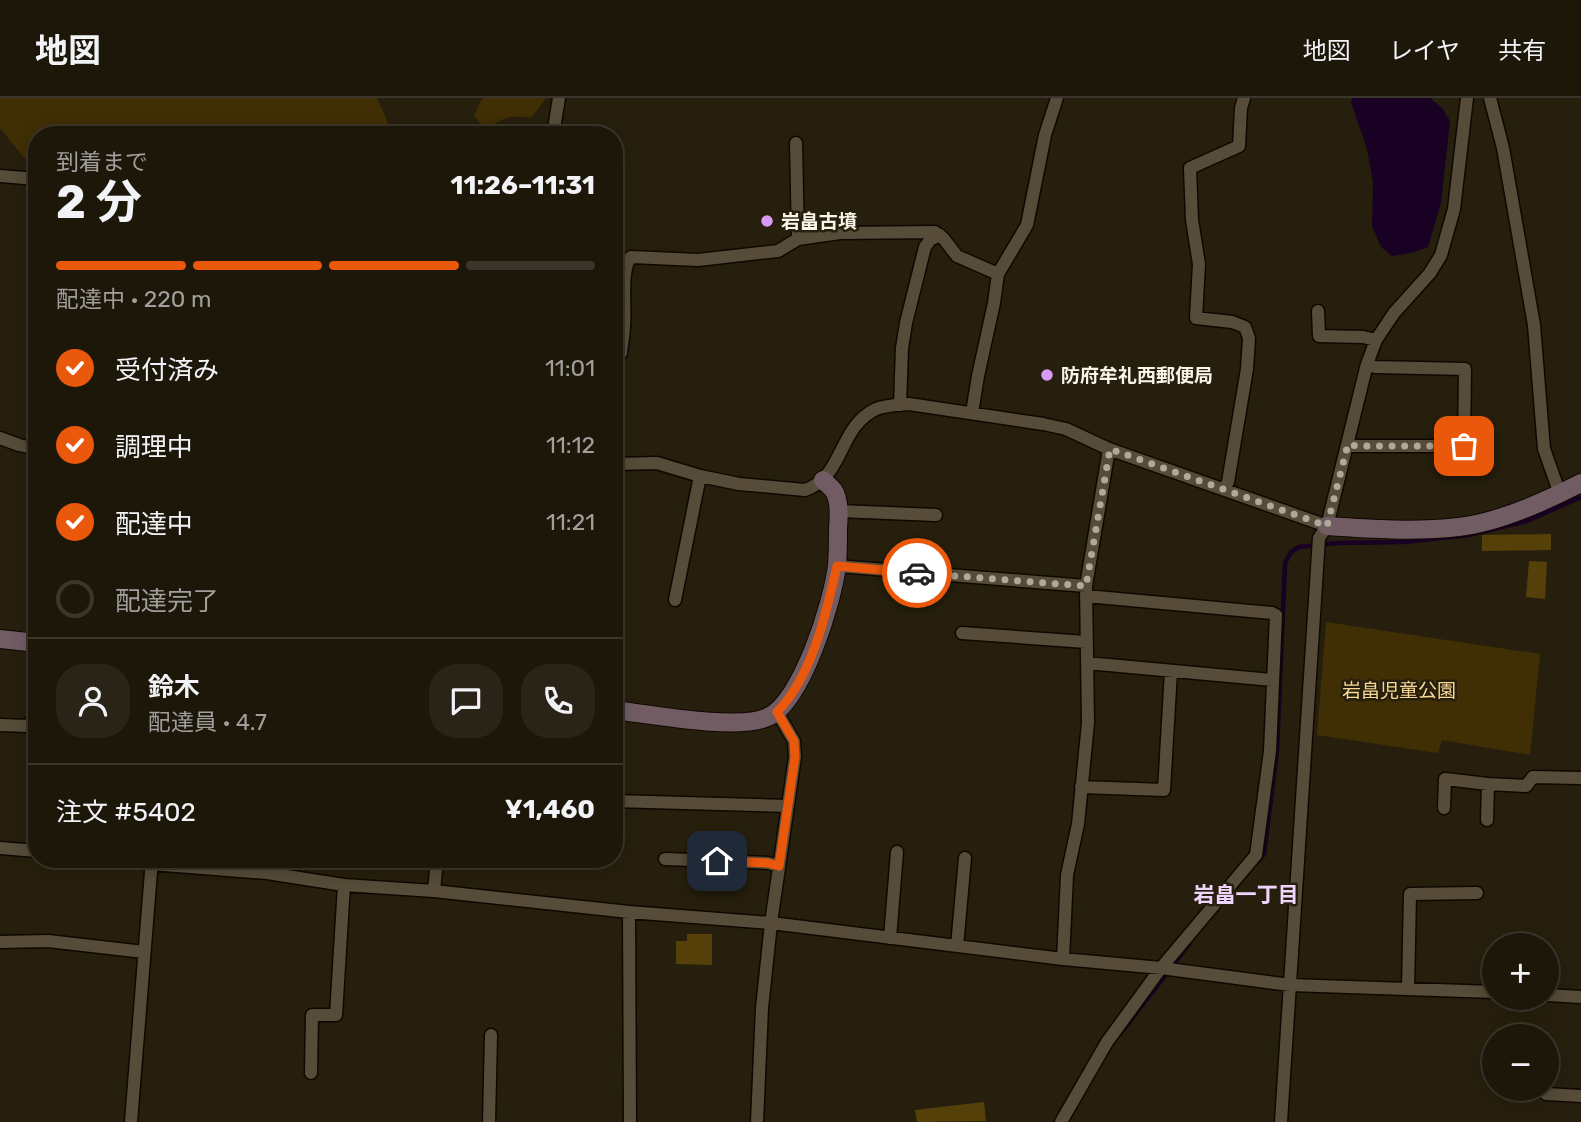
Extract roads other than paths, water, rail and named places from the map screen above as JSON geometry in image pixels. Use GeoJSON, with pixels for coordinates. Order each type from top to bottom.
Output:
{"type":"FeatureCollection","features":[{"type":"Feature","properties":{"kind":"street"},"geometry":{"type":"LineString","coordinates":[[554,126],[559,98]]}},
{"type":"Feature","properties":{"kind":"street"},"geometry":{"type":"LineString","coordinates":[[972,413],[998,274],[1027,225],[1045,135],[1057,98]]}},
{"type":"Feature","properties":{"kind":"street"},"geometry":{"type":"LineString","coordinates":[[1224,489],[1228,482],[1247,369],[1249,338],[1245,327],[1239,324],[1196,318],[1199,264],[1192,220],[1190,168],[1239,146],[1244,98]]}},
{"type":"Feature","properties":{"kind":"street"},"geometry":{"type":"LineString","coordinates":[[1280,1122],[1319,538],[1327,526],[1367,364],[1376,340],[1394,313],[1430,273],[1441,255],[1454,209],[1467,98]]}},
{"type":"Feature","properties":{"kind":"street"},"geometry":{"type":"LineString","coordinates":[[1490,98],[1503,148],[1534,325],[1544,449],[1560,494]]}},
{"type":"Feature","properties":{"kind":"street"},"geometry":{"type":"LineString","coordinates":[[796,143],[798,239]]}},
{"type":"Feature","properties":{"kind":"street"},"geometry":{"type":"LineString","coordinates":[[0,176],[28,178]]}},
{"type":"Feature","properties":{"kind":"street"},"geometry":{"type":"LineString","coordinates":[[623,274],[631,257],[698,260],[778,251],[798,239],[840,233],[935,232],[957,256],[998,274]]}},
{"type":"Feature","properties":{"kind":"street"},"geometry":{"type":"LineString","coordinates":[[900,405],[902,348],[906,323],[925,247],[930,240],[940,235]]}},
{"type":"Feature","properties":{"kind":"street"},"geometry":{"type":"LineString","coordinates":[[623,308],[623,338]]}},
{"type":"Feature","properties":{"kind":"street"},"geometry":{"type":"LineString","coordinates":[[1318,311],[1319,336],[1376,340]]}},
{"type":"Feature","properties":{"kind":"street"},"geometry":{"type":"LineString","coordinates":[[1348,444],[1464,446],[1465,369],[1375,367],[1367,364]]}},
{"type":"Feature","properties":{"kind":"street"},"geometry":{"type":"LineString","coordinates":[[623,464],[657,463],[739,484],[805,490],[823,480],[833,468],[847,437],[864,417],[888,405],[909,404],[1066,429],[1110,449],[1327,526],[1379,530],[1460,527],[1503,516],[1581,483]]}},
{"type":"Feature","properties":{"kind":"street"},"geometry":{"type":"LineString","coordinates":[[0,438],[28,448]]}},
{"type":"Feature","properties":{"kind":"street"},"geometry":{"type":"LineString","coordinates":[[1063,959],[1067,875],[1078,824],[1088,723],[1086,591],[1110,449]]}},
{"type":"Feature","properties":{"kind":"street"},"geometry":{"type":"LineString","coordinates":[[675,600],[700,476]]}},
{"type":"Feature","properties":{"kind":"street"},"geometry":{"type":"LineString","coordinates":[[623,711],[709,721],[753,722],[777,712],[788,701],[824,623],[837,566],[839,512],[835,492],[823,480]]}},
{"type":"Feature","properties":{"kind":"street"},"geometry":{"type":"LineString","coordinates":[[839,512],[936,515]]}},
{"type":"Feature","properties":{"kind":"street"},"geometry":{"type":"LineString","coordinates":[[837,566],[1086,591],[1276,615],[1270,751],[1256,855],[1161,968],[1108,1042],[1061,1122]]}},
{"type":"Feature","properties":{"kind":"street"},"geometry":{"type":"LineString","coordinates":[[962,633],[1086,642]]}},
{"type":"Feature","properties":{"kind":"street"},"geometry":{"type":"LineString","coordinates":[[0,639],[28,642]]}},
{"type":"Feature","properties":{"kind":"street"},"geometry":{"type":"LineString","coordinates":[[1087,663],[1272,680]]}},
{"type":"Feature","properties":{"kind":"street"},"geometry":{"type":"LineString","coordinates":[[1082,788],[1164,790],[1171,670]]}},
{"type":"Feature","properties":{"kind":"street"},"geometry":{"type":"LineString","coordinates":[[757,1122],[762,1008],[771,923],[795,757],[794,741],[777,712]]}},
{"type":"Feature","properties":{"kind":"street"},"geometry":{"type":"LineString","coordinates":[[0,725],[28,726]]}},
{"type":"Feature","properties":{"kind":"street"},"geometry":{"type":"LineString","coordinates":[[1444,808],[1445,779],[1526,786],[1533,777],[1581,778]]}},
{"type":"Feature","properties":{"kind":"street"},"geometry":{"type":"LineString","coordinates":[[1488,784],[1488,820]]}},
{"type":"Feature","properties":{"kind":"street"},"geometry":{"type":"LineString","coordinates":[[623,801],[788,806]]}},
{"type":"Feature","properties":{"kind":"street"},"geometry":{"type":"LineString","coordinates":[[0,848],[28,850]]}},
{"type":"Feature","properties":{"kind":"street"},"geometry":{"type":"LineString","coordinates":[[890,938],[897,852]]}},
{"type":"Feature","properties":{"kind":"street"},"geometry":{"type":"LineString","coordinates":[[957,946],[965,858]]}},
{"type":"Feature","properties":{"kind":"street"},"geometry":{"type":"LineString","coordinates":[[665,859],[768,863],[779,866]]}},
{"type":"Feature","properties":{"kind":"street"},"geometry":{"type":"LineString","coordinates":[[131,1122],[151,868]]}},
{"type":"Feature","properties":{"kind":"street"},"geometry":{"type":"LineString","coordinates":[[215,868],[267,873],[344,886],[434,891],[629,912],[771,923],[1290,985],[1482,992]]}},
{"type":"Feature","properties":{"kind":"street"},"geometry":{"type":"LineString","coordinates":[[434,891],[436,868]]}},
{"type":"Feature","properties":{"kind":"street"},"geometry":{"type":"LineString","coordinates":[[311,1073],[312,1015],[336,1014],[344,886]]}},
{"type":"Feature","properties":{"kind":"street"},"geometry":{"type":"LineString","coordinates":[[1408,989],[1410,894],[1477,893]]}},
{"type":"Feature","properties":{"kind":"street"},"geometry":{"type":"LineString","coordinates":[[629,912],[631,1122]]}},
{"type":"Feature","properties":{"kind":"street"},"geometry":{"type":"LineString","coordinates":[[0,942],[48,941],[144,952]]}},
{"type":"Feature","properties":{"kind":"street"},"geometry":{"type":"LineString","coordinates":[[1559,995],[1581,996]]}},
{"type":"Feature","properties":{"kind":"street"},"geometry":{"type":"LineString","coordinates":[[489,1122],[491,1035]]}},
{"type":"Feature","properties":{"kind":"street"},"geometry":{"type":"LineString","coordinates":[[1559,1095],[1581,1096]]}},
{"type":"Feature","properties":{"kind":"waterway"},"geometry":{"type":"LineString","coordinates":[[1259,861],[1264,854],[1277,751],[1285,563],[1291,552],[1299,547],[1337,543],[1405,542],[1469,535],[1527,521],[1581,497]]}},
{"type":"Feature","properties":{"kind":"waterway"},"geometry":{"type":"LineString","coordinates":[[1121,1033],[1190,943]]}},
{"type":"Feature","properties":{"kind":"place","name":"岩畠古墳"},"geometry":{"type":"Point","coordinates":[767,221]}},
{"type":"Feature","properties":{"kind":"place","name":"防府牟礼西郵便局"},"geometry":{"type":"Point","coordinates":[1047,375]}},
{"type":"Feature","properties":{"kind":"district","name":"岩畠一丁目"},"geometry":{"type":"Point","coordinates":[1246,894]}},
{"type":"Feature","properties":{"kind":"park label","name":"岩畠児童公園"},"geometry":{"type":"Point","coordinates":[1399,690]}}]}
